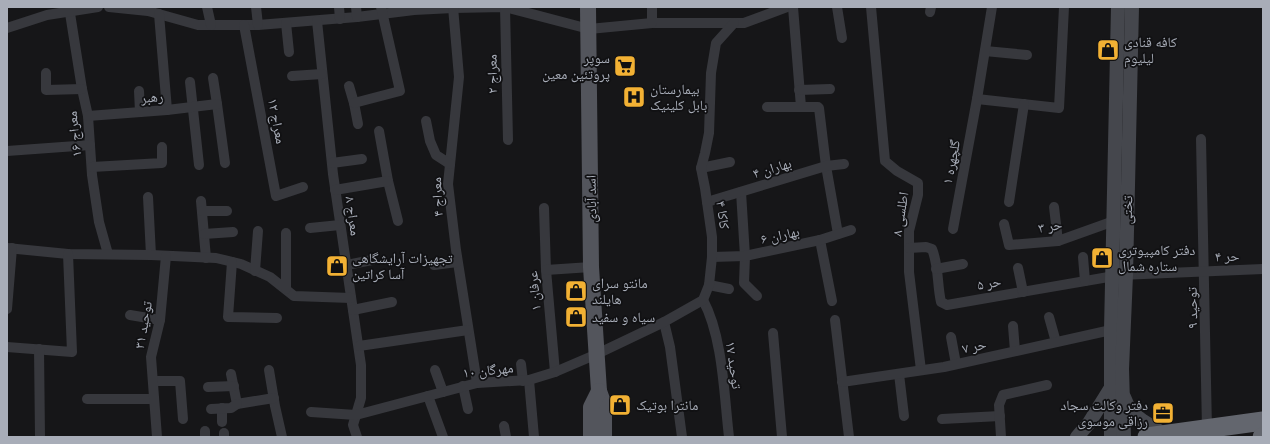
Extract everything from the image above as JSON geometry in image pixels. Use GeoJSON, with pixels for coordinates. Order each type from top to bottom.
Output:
{"type":"FeatureCollection","features":[{"type":"Feature","properties":{"kind":"highway"},"geometry":{"type":"LineString","coordinates":[[1156,436],[1263,421]]}},
{"type":"Feature","properties":{"kind":"main road","name":"اسد آبادی"},"geometry":{"type":"LineString","coordinates":[[588,7],[592,267],[599,391],[604,405],[604,437]]}},
{"type":"Feature","properties":{"kind":"main road","name":"تختی"},"geometry":{"type":"LineString","coordinates":[[1118,7],[1114,221],[1120,275],[1111,330],[1124,437]]}},
{"type":"Feature","properties":{"kind":"main road","name":"تختی"},"geometry":{"type":"LineString","coordinates":[[1111,437],[1117,388],[1120,275],[1132,7]]}},
{"type":"Feature","properties":{"kind":"main road"},"geometry":{"type":"LineString","coordinates":[[1077,437],[1117,388],[1130,411],[1143,421],[1156,436]]}},
{"type":"Feature","properties":{"kind":"main road","name":"اسد آبادی"},"geometry":{"type":"LineString","coordinates":[[591,437],[591,407],[599,391]]}},
{"type":"Feature","properties":{"kind":"street"},"geometry":{"type":"LineString","coordinates":[[7,28],[69,9],[98,7]]}},
{"type":"Feature","properties":{"kind":"street"},"geometry":{"type":"LineString","coordinates":[[109,7],[148,11],[198,25],[258,25],[317,21],[340,19],[356,12],[381,10],[453,7],[505,7],[589,29],[652,23],[744,23],[787,7],[801,108]]}},
{"type":"Feature","properties":{"kind":"street"},"geometry":{"type":"LineString","coordinates":[[207,7],[211,25]]}},
{"type":"Feature","properties":{"kind":"street"},"geometry":{"type":"LineString","coordinates":[[256,7],[258,25]]}},
{"type":"Feature","properties":{"kind":"street"},"geometry":{"type":"LineString","coordinates":[[339,7],[340,19]]}},
{"type":"Feature","properties":{"kind":"street","name":"معراج ۴"},"geometry":{"type":"LineString","coordinates":[[453,7],[459,77],[448,184],[457,262],[477,383]]}},
{"type":"Feature","properties":{"kind":"street","name":"معراج ۲"},"geometry":{"type":"LineString","coordinates":[[505,7],[508,140]]}},
{"type":"Feature","properties":{"kind":"street"},"geometry":{"type":"LineString","coordinates":[[652,7],[652,23]]}},
{"type":"Feature","properties":{"kind":"street"},"geometry":{"type":"LineString","coordinates":[[837,7],[842,38]]}},
{"type":"Feature","properties":{"kind":"street","name":"اطلسی ۸"},"geometry":{"type":"LineString","coordinates":[[872,7],[885,161],[897,171],[918,183],[918,195],[909,231],[909,272],[921,370]]}},
{"type":"Feature","properties":{"kind":"street","name":"گلچهره ۱"},"geometry":{"type":"LineString","coordinates":[[953,229],[992,7]]}},
{"type":"Feature","properties":{"kind":"street"},"geometry":{"type":"LineString","coordinates":[[977,99],[1059,108],[1064,7]]}},
{"type":"Feature","properties":{"kind":"street","name":"معراج ۱۶"},"geometry":{"type":"LineString","coordinates":[[69,9],[88,116],[92,167],[99,222],[108,254]]}},
{"type":"Feature","properties":{"kind":"street"},"geometry":{"type":"LineString","coordinates":[[354,103],[400,91],[381,10]]}},
{"type":"Feature","properties":{"kind":"street"},"geometry":{"type":"LineString","coordinates":[[159,14],[167,110]]}},
{"type":"Feature","properties":{"kind":"street","name":"معراج ۸"},"geometry":{"type":"LineString","coordinates":[[317,21],[335,190],[362,365],[361,398],[353,425],[356,437]]}},
{"type":"Feature","properties":{"kind":"street"},"geometry":{"type":"LineString","coordinates":[[286,23],[289,52]]}},
{"type":"Feature","properties":{"kind":"street","name":"کاکا ۴"},"geometry":{"type":"LineString","coordinates":[[703,300],[709,284],[712,257],[712,237],[701,168],[706,153],[711,73],[716,43],[734,23]]}},
{"type":"Feature","properties":{"kind":"street","name":"معراج ۱۲"},"geometry":{"type":"LineString","coordinates":[[244,25],[276,196],[303,187]]}},
{"type":"Feature","properties":{"kind":"street"},"geometry":{"type":"LineString","coordinates":[[985,51],[1027,55]]}},
{"type":"Feature","properties":{"kind":"street"},"geometry":{"type":"LineString","coordinates":[[46,73],[46,90],[82,89]]}},
{"type":"Feature","properties":{"kind":"street"},"geometry":{"type":"LineString","coordinates":[[292,76],[322,74]]}},
{"type":"Feature","properties":{"kind":"street"},"geometry":{"type":"LineString","coordinates":[[213,78],[218,104],[225,163]]}},
{"type":"Feature","properties":{"kind":"street"},"geometry":{"type":"LineString","coordinates":[[190,82],[199,165]]}},
{"type":"Feature","properties":{"kind":"street"},"geometry":{"type":"LineString","coordinates":[[349,86],[358,124]]}},
{"type":"Feature","properties":{"kind":"street"},"geometry":{"type":"LineString","coordinates":[[799,90],[830,89]]}},
{"type":"Feature","properties":{"kind":"street"},"geometry":{"type":"LineString","coordinates":[[139,91],[140,112]]}},
{"type":"Feature","properties":{"kind":"street","name":"رهبر"},"geometry":{"type":"LineString","coordinates":[[88,116],[167,110],[218,104]]}},
{"type":"Feature","properties":{"kind":"street"},"geometry":{"type":"LineString","coordinates":[[1009,202],[1024,104]]}},
{"type":"Feature","properties":{"kind":"street"},"geometry":{"type":"LineString","coordinates":[[767,107],[818,107],[826,166],[838,234]]}},
{"type":"Feature","properties":{"kind":"street"},"geometry":{"type":"LineString","coordinates":[[426,121],[430,141],[436,155],[450,164]]}},
{"type":"Feature","properties":{"kind":"street"},"geometry":{"type":"LineString","coordinates":[[379,131],[388,181],[398,221]]}},
{"type":"Feature","properties":{"kind":"street","name":"توحید ۹"},"geometry":{"type":"LineString","coordinates":[[1202,138],[1207,429]]}},
{"type":"Feature","properties":{"kind":"street"},"geometry":{"type":"LineString","coordinates":[[7,151],[90,145]]}},
{"type":"Feature","properties":{"kind":"street"},"geometry":{"type":"LineString","coordinates":[[92,167],[162,164],[162,147]]}},
{"type":"Feature","properties":{"kind":"street"},"geometry":{"type":"LineString","coordinates":[[332,163],[362,159]]}},
{"type":"Feature","properties":{"kind":"street"},"geometry":{"type":"LineString","coordinates":[[701,168],[730,162]]}},
{"type":"Feature","properties":{"kind":"street","name":"بهاران ۴"},"geometry":{"type":"LineString","coordinates":[[707,202],[826,166],[844,164]]}},
{"type":"Feature","properties":{"kind":"street"},"geometry":{"type":"LineString","coordinates":[[335,190],[388,181]]}},
{"type":"Feature","properties":{"kind":"street"},"geometry":{"type":"LineString","coordinates":[[741,192],[745,256],[744,283],[757,296]]}},
{"type":"Feature","properties":{"kind":"street"},"geometry":{"type":"LineString","coordinates":[[148,197],[151,255]]}},
{"type":"Feature","properties":{"kind":"street"},"geometry":{"type":"LineString","coordinates":[[206,258],[202,206],[227,211]]}},
{"type":"Feature","properties":{"kind":"street"},"geometry":{"type":"LineString","coordinates":[[1054,207],[1058,241]]}},
{"type":"Feature","properties":{"kind":"street","name":"عرفان ۱"},"geometry":{"type":"LineString","coordinates":[[544,208],[546,270],[555,372]]}},
{"type":"Feature","properties":{"kind":"street","name":"حر ۳"},"geometry":{"type":"LineString","coordinates":[[1004,224],[1009,245],[1058,241],[1114,221]]}},
{"type":"Feature","properties":{"kind":"street"},"geometry":{"type":"LineString","coordinates":[[310,228],[340,225]]}},
{"type":"Feature","properties":{"kind":"street","name":"بهاران ۶"},"geometry":{"type":"LineString","coordinates":[[712,257],[745,256],[820,240],[851,230]]}},
{"type":"Feature","properties":{"kind":"street"},"geometry":{"type":"LineString","coordinates":[[255,270],[258,231]]}},
{"type":"Feature","properties":{"kind":"street"},"geometry":{"type":"LineString","coordinates":[[204,234],[234,232]]}},
{"type":"Feature","properties":{"kind":"street"},"geometry":{"type":"LineString","coordinates":[[286,233],[286,289]]}},
{"type":"Feature","properties":{"kind":"street"},"geometry":{"type":"LineString","coordinates":[[820,240],[832,301]]}},
{"type":"Feature","properties":{"kind":"street","name":"حر ۵"},"geometry":{"type":"LineString","coordinates":[[909,248],[926,247],[932,249],[936,257],[938,289],[941,302],[947,305],[1120,275]]}},
{"type":"Feature","properties":{"kind":"street"},"geometry":{"type":"LineString","coordinates":[[7,309],[10,248],[68,254],[151,255],[216,258],[241,264],[270,277],[294,296],[351,298]]}},
{"type":"Feature","properties":{"kind":"street"},"geometry":{"type":"LineString","coordinates":[[7,347],[72,352],[68,254]]}},
{"type":"Feature","properties":{"kind":"street","name":"توحید ۳۱"},"geometry":{"type":"LineString","coordinates":[[157,437],[151,357],[160,320],[166,256]]}},
{"type":"Feature","properties":{"kind":"street"},"geometry":{"type":"LineString","coordinates":[[1083,257],[1085,281]]}},
{"type":"Feature","properties":{"kind":"street"},"geometry":{"type":"LineString","coordinates":[[346,265],[372,260]]}},
{"type":"Feature","properties":{"kind":"street"},"geometry":{"type":"LineString","coordinates":[[232,262],[228,316],[277,318]]}},
{"type":"Feature","properties":{"kind":"street"},"geometry":{"type":"LineString","coordinates":[[434,265],[457,262]]}},
{"type":"Feature","properties":{"kind":"street"},"geometry":{"type":"LineString","coordinates":[[936,268],[963,264]]}},
{"type":"Feature","properties":{"kind":"street"},"geometry":{"type":"LineString","coordinates":[[546,270],[592,267]]}},
{"type":"Feature","properties":{"kind":"street"},"geometry":{"type":"LineString","coordinates":[[1018,268],[1023,292]]}},
{"type":"Feature","properties":{"kind":"street","name":"حر ۴"},"geometry":{"type":"LineString","coordinates":[[1120,275],[1263,269]]}},
{"type":"Feature","properties":{"kind":"street"},"geometry":{"type":"LineString","coordinates":[[709,284],[729,289]]}},
{"type":"Feature","properties":{"kind":"street"},"geometry":{"type":"LineString","coordinates":[[597,354],[664,322],[703,300]]}},
{"type":"Feature","properties":{"kind":"street","name":"توحید ۱۷"},"geometry":{"type":"LineString","coordinates":[[703,300],[709,311],[719,348],[729,437]]}},
{"type":"Feature","properties":{"kind":"street"},"geometry":{"type":"LineString","coordinates":[[353,310],[392,302]]}},
{"type":"Feature","properties":{"kind":"street"},"geometry":{"type":"LineString","coordinates":[[130,315],[160,320]]}},
{"type":"Feature","properties":{"kind":"street"},"geometry":{"type":"LineString","coordinates":[[1049,317],[1056,342]]}},
{"type":"Feature","properties":{"kind":"street"},"geometry":{"type":"LineString","coordinates":[[834,320],[849,437]]}},
{"type":"Feature","properties":{"kind":"street"},"geometry":{"type":"LineString","coordinates":[[664,322],[670,347],[682,437]]}},
{"type":"Feature","properties":{"kind":"street"},"geometry":{"type":"LineString","coordinates":[[1013,326],[1015,351]]}},
{"type":"Feature","properties":{"kind":"street"},"geometry":{"type":"LineString","coordinates":[[359,346],[468,330]]}},
{"type":"Feature","properties":{"kind":"street","name":"حر ۷"},"geometry":{"type":"LineString","coordinates":[[842,382],[956,364],[1111,330]]}},
{"type":"Feature","properties":{"kind":"street"},"geometry":{"type":"LineString","coordinates":[[773,333],[782,437]]}},
{"type":"Feature","properties":{"kind":"street"},"geometry":{"type":"LineString","coordinates":[[951,336],[956,364]]}},
{"type":"Feature","properties":{"kind":"street"},"geometry":{"type":"LineString","coordinates":[[39,349],[40,437]]}},
{"type":"Feature","properties":{"kind":"street","name":"مهرگان ۱۰"},"geometry":{"type":"LineString","coordinates":[[311,412],[356,415],[477,383],[526,381],[555,372],[597,354]]}},
{"type":"Feature","properties":{"kind":"street"},"geometry":{"type":"LineString","coordinates":[[521,364],[526,381],[534,437]]}},
{"type":"Feature","properties":{"kind":"street"},"geometry":{"type":"LineString","coordinates":[[269,370],[282,437]]}},
{"type":"Feature","properties":{"kind":"street"},"geometry":{"type":"LineString","coordinates":[[435,370],[443,392]]}},
{"type":"Feature","properties":{"kind":"street"},"geometry":{"type":"LineString","coordinates":[[231,374],[237,404]]}},
{"type":"Feature","properties":{"kind":"street"},"geometry":{"type":"LineString","coordinates":[[899,374],[904,416]]}},
{"type":"Feature","properties":{"kind":"street"},"geometry":{"type":"LineString","coordinates":[[153,381],[180,381],[183,419]]}},
{"type":"Feature","properties":{"kind":"street"},"geometry":{"type":"LineString","coordinates":[[1001,437],[999,405],[1003,395],[1047,385]]}},
{"type":"Feature","properties":{"kind":"street"},"geometry":{"type":"LineString","coordinates":[[208,387],[234,386]]}},
{"type":"Feature","properties":{"kind":"street"},"geometry":{"type":"LineString","coordinates":[[463,386],[468,409]]}},
{"type":"Feature","properties":{"kind":"street"},"geometry":{"type":"LineString","coordinates":[[428,396],[443,437]]}},
{"type":"Feature","properties":{"kind":"street"},"geometry":{"type":"LineString","coordinates":[[211,409],[231,408],[237,404],[274,398]]}},
{"type":"Feature","properties":{"kind":"street"},"geometry":{"type":"LineString","coordinates":[[87,399],[154,399]]}},
{"type":"Feature","properties":{"kind":"street"},"geometry":{"type":"LineString","coordinates":[[222,408],[222,422]]}},
{"type":"Feature","properties":{"kind":"street"},"geometry":{"type":"LineString","coordinates":[[942,419],[1000,416]]}},
{"type":"Feature","properties":{"kind":"street"},"geometry":{"type":"LineString","coordinates":[[504,426],[506,437]]}},
{"type":"Feature","properties":{"kind":"place","name":"کافه قنادی لیلیوم"},"geometry":{"type":"Point","coordinates":[1108,50]}},
{"type":"Feature","properties":{"kind":"place","name":"سوپر پروتئین معین"},"geometry":{"type":"Point","coordinates":[625,66]}},
{"type":"Feature","properties":{"kind":"place","name":"بیمارستان بابل کلینیک"},"geometry":{"type":"Point","coordinates":[634,97]}},
{"type":"Feature","properties":{"kind":"place","name":"دفتر کامپیوتری ستاره شمال"},"geometry":{"type":"Point","coordinates":[1102,258]}},
{"type":"Feature","properties":{"kind":"place","name":"تجهیزات آرایشگاهی آسا کراتین"},"geometry":{"type":"Point","coordinates":[337,266]}},
{"type":"Feature","properties":{"kind":"place","name":"مانتو سرای هایلند"},"geometry":{"type":"Point","coordinates":[576,291]}},
{"type":"Feature","properties":{"kind":"place","name":"سیاه و سفید"},"geometry":{"type":"Point","coordinates":[576,317]}},
{"type":"Feature","properties":{"kind":"place","name":"مانترا بوتیک"},"geometry":{"type":"Point","coordinates":[620,405]}},
{"type":"Feature","properties":{"kind":"place","name":"دفتر وکالت سجاد رزاقی موسوی"},"geometry":{"type":"Point","coordinates":[1163,413]}}]}
